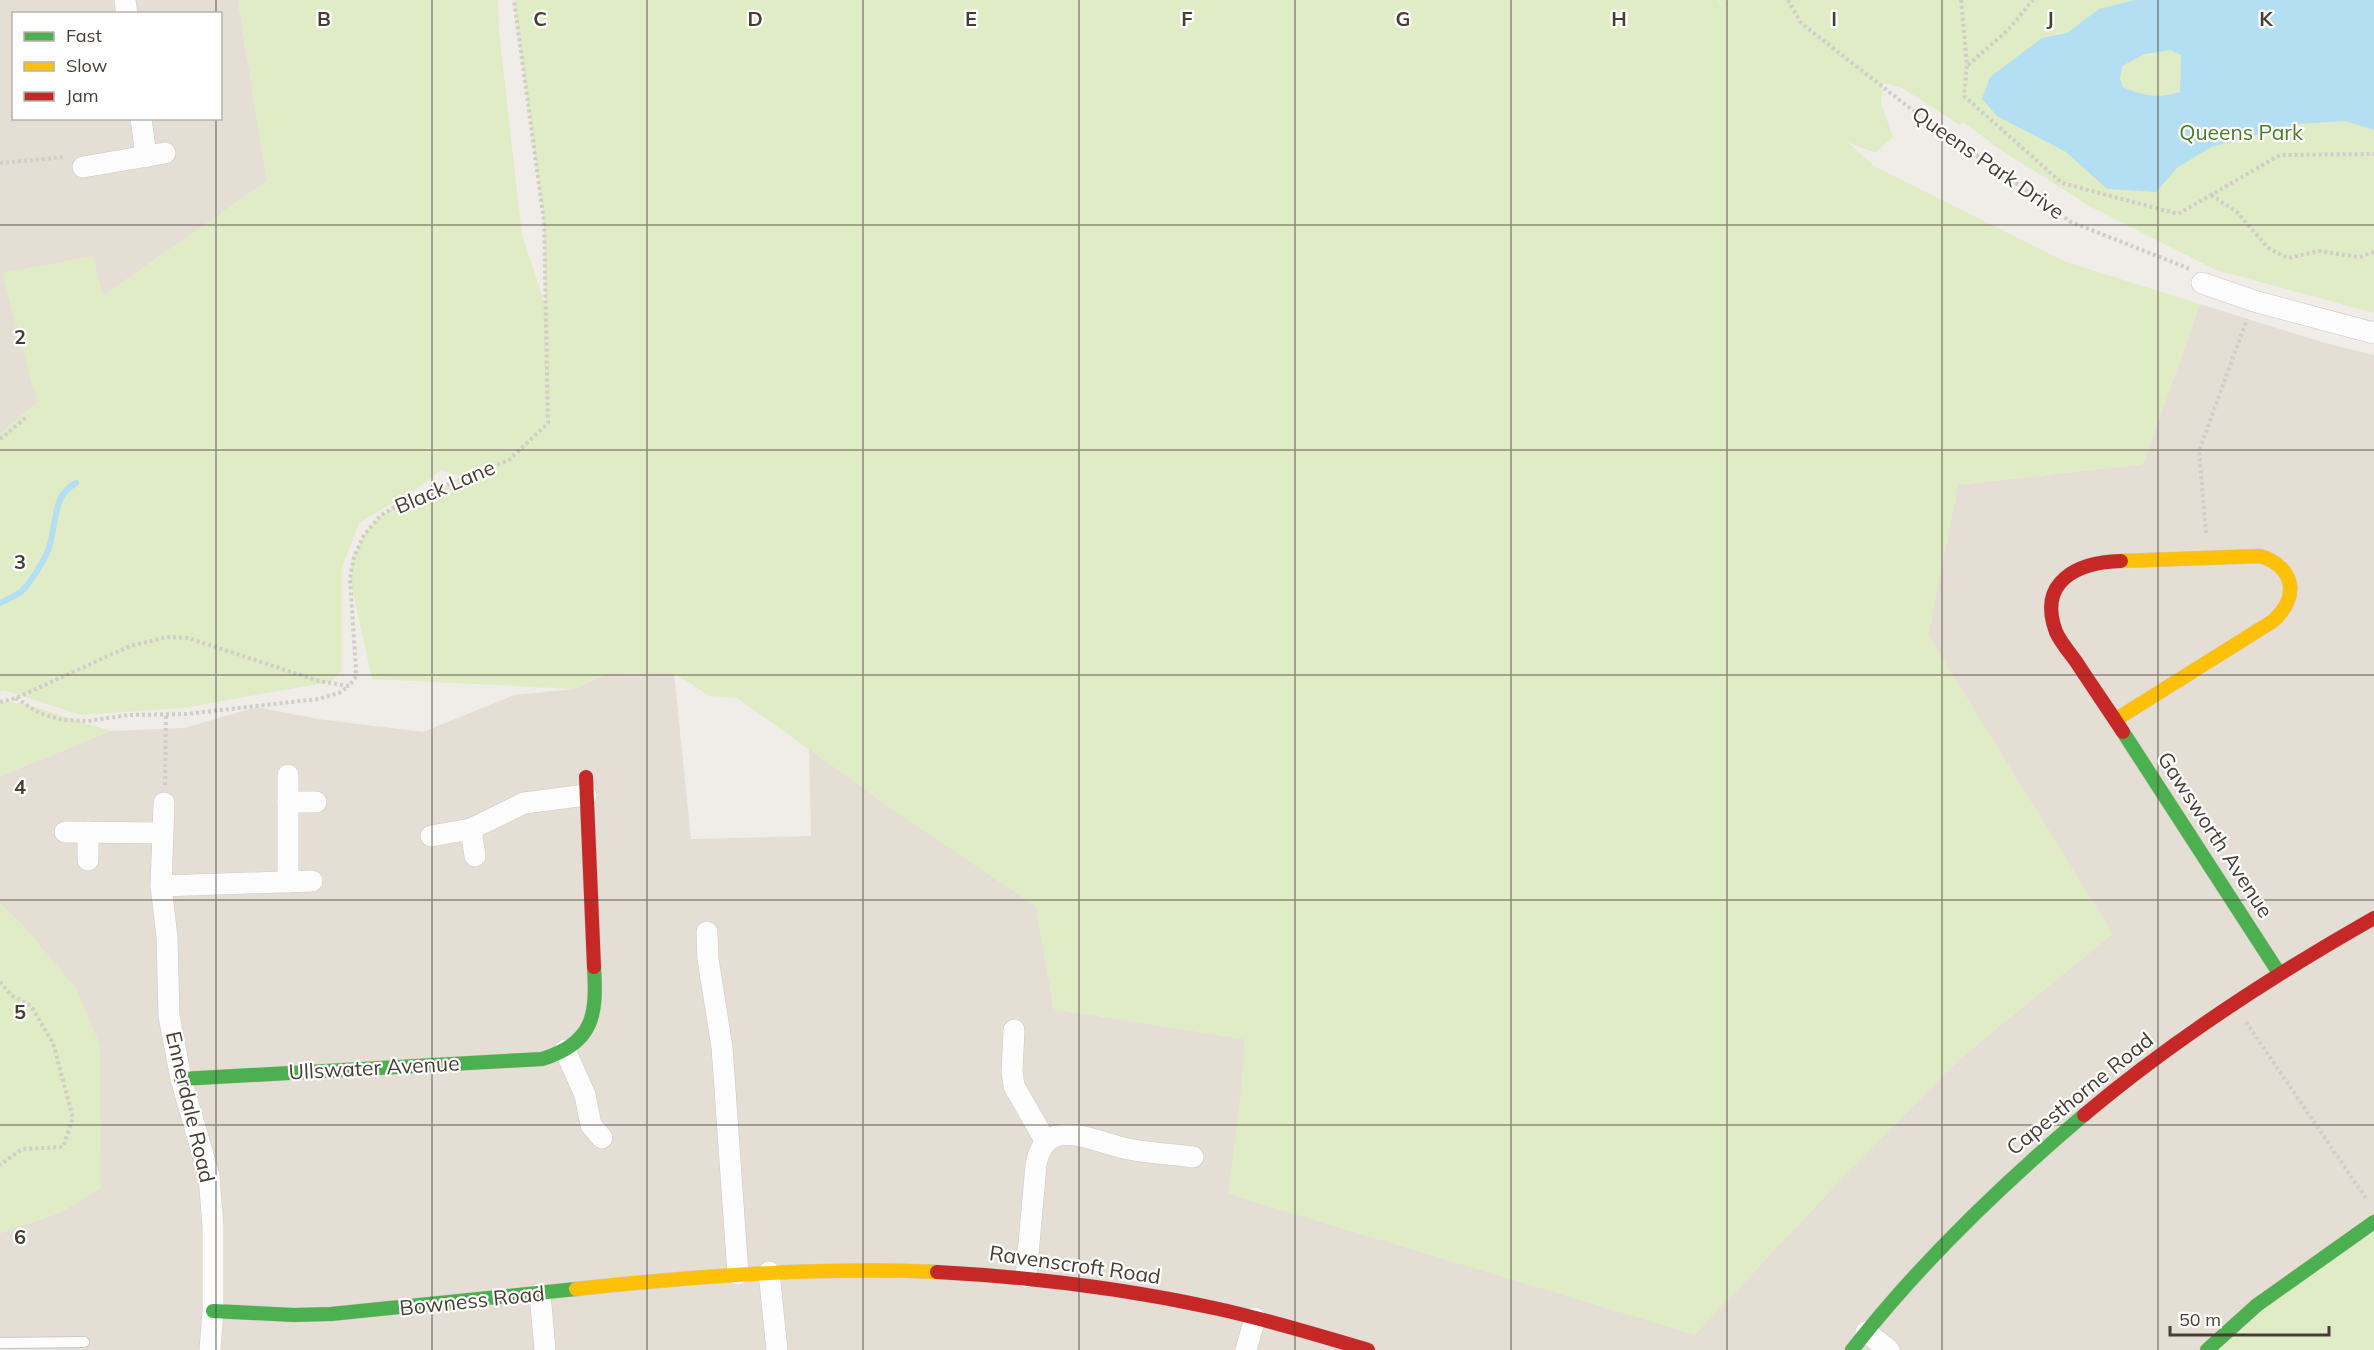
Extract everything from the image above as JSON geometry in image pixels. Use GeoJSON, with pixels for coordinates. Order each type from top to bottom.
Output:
{"type":"FeatureCollection","features":[{"type":"Feature","properties":{"kind":"street"},"geometry":{"type":"LineString","coordinates":[[83,167],[156,155],[142,120]]}},
{"type":"Feature","properties":{"kind":"street"},"geometry":{"type":"LineString","coordinates":[[2208,285],[2254,301],[2374,333]]}},
{"type":"Feature","properties":{"kind":"street","name":"Gawsworth Avenue"},"geometry":{"type":"LineString","coordinates":[[2115,720],[2273,621],[2286,609],[2290,590],[2288,578],[2278,563],[2260,556],[2097,563],[2076,568],[2057,584],[2051,608],[2052,622],[2057,634],[2279,973]]}},
{"type":"Feature","properties":{"kind":"street"},"geometry":{"type":"LineString","coordinates":[[288,775],[288,882]]}},
{"type":"Feature","properties":{"kind":"street","name":"Ullswater Avenue"},"geometry":{"type":"LineString","coordinates":[[181,1079],[528,1061],[555,1056],[566,1050],[586,1030],[593,1017],[596,1002],[586,786],[524,804],[471,828],[430,836]]}},
{"type":"Feature","properties":{"kind":"street"},"geometry":{"type":"LineString","coordinates":[[288,802],[316,802]]}},
{"type":"Feature","properties":{"kind":"street","name":"Ennerdale Road"},"geometry":{"type":"LineString","coordinates":[[164,804],[161,886],[166,937],[169,1016],[181,1079],[209,1176],[213,1227],[213,1311]]}},
{"type":"Feature","properties":{"kind":"street"},"geometry":{"type":"LineString","coordinates":[[471,828],[475,856]]}},
{"type":"Feature","properties":{"kind":"street"},"geometry":{"type":"LineString","coordinates":[[65,832],[162,833]]}},
{"type":"Feature","properties":{"kind":"street"},"geometry":{"type":"LineString","coordinates":[[88,832],[88,860]]}},
{"type":"Feature","properties":{"kind":"street"},"geometry":{"type":"LineString","coordinates":[[161,886],[312,881]]}},
{"type":"Feature","properties":{"kind":"street","name":"Capesthorne Road"},"geometry":{"type":"LineString","coordinates":[[1852,1350],[1932,1257],[2023,1167],[2131,1076],[2279,973],[2374,918]]}},
{"type":"Feature","properties":{"kind":"street"},"geometry":{"type":"LineString","coordinates":[[707,932],[708,959],[722,1047],[738,1274]]}},
{"type":"Feature","properties":{"kind":"street"},"geometry":{"type":"LineString","coordinates":[[1014,1030],[1012,1072],[1014,1086],[1046,1142]]}},
{"type":"Feature","properties":{"kind":"street"},"geometry":{"type":"LineString","coordinates":[[566,1050],[585,1095],[591,1125],[602,1137]]}},
{"type":"Feature","properties":{"kind":"street"},"geometry":{"type":"LineString","coordinates":[[1026,1277],[1036,1165],[1041,1148],[1046,1142],[1056,1136],[1071,1134],[1131,1150],[1193,1156]]}},
{"type":"Feature","properties":{"kind":"street"},"geometry":{"type":"LineString","coordinates":[[2207,1350],[2257,1305],[2374,1222]]}},
{"type":"Feature","properties":{"kind":"street","name":"Ravenscroft Road"},"geometry":{"type":"LineString","coordinates":[[769,1272],[918,1270],[1026,1277],[1173,1300],[1255,1318],[1368,1350]]}},
{"type":"Feature","properties":{"kind":"street"},"geometry":{"type":"LineString","coordinates":[[769,1272],[777,1350]]}},
{"type":"Feature","properties":{"kind":"street","name":"Bowness Road"},"geometry":{"type":"LineString","coordinates":[[213,1311],[294,1315],[331,1314],[769,1272]]}},
{"type":"Feature","properties":{"kind":"street"},"geometry":{"type":"LineString","coordinates":[[540,1294],[546,1350]]}},
{"type":"Feature","properties":{"kind":"street"},"geometry":{"type":"LineString","coordinates":[[210,1350],[213,1311]]}},
{"type":"Feature","properties":{"kind":"street"},"geometry":{"type":"LineString","coordinates":[[1246,1350],[1255,1318]]}},
{"type":"Feature","properties":{"kind":"street"},"geometry":{"type":"LineString","coordinates":[[1866,1332],[1889,1350]]}},
{"type":"Feature","properties":{"kind":"lane"},"geometry":{"type":"LineString","coordinates":[[0,1342],[84,1342]]}},
{"type":"Feature","properties":{"kind":"path","name":"Black Lane"},"geometry":{"type":"LineString","coordinates":[[349,686],[355,678],[356,670],[350,578],[354,557],[364,535],[381,515],[400,504],[509,460],[548,423],[544,222],[514,0]]}},
{"type":"Feature","properties":{"kind":"path","name":"Queens Park Drive"},"geometry":{"type":"LineString","coordinates":[[1788,0],[1801,23],[1846,59],[1911,109],[2071,222],[2206,275],[2208,285]]}},
{"type":"Feature","properties":{"kind":"path"},"geometry":{"type":"LineString","coordinates":[[1961,0],[1967,65],[1964,96],[2062,183],[2178,214],[2280,155],[2374,153]]}},
{"type":"Feature","properties":{"kind":"path"},"geometry":{"type":"LineString","coordinates":[[1967,65],[2009,29],[2033,0]]}},
{"type":"Feature","properties":{"kind":"path"},"geometry":{"type":"LineString","coordinates":[[0,163],[72,157],[83,167]]}},
{"type":"Feature","properties":{"kind":"path"},"geometry":{"type":"LineString","coordinates":[[2211,195],[2237,212],[2268,248],[2288,258],[2319,251],[2359,257],[2374,252]]}},
{"type":"Feature","properties":{"kind":"path"},"geometry":{"type":"LineString","coordinates":[[2207,558],[2199,451],[2254,301]]}},
{"type":"Feature","properties":{"kind":"path"},"geometry":{"type":"LineString","coordinates":[[0,439],[28,416]]}},
{"type":"Feature","properties":{"kind":"path"},"geometry":{"type":"LineString","coordinates":[[0,702],[16,698],[130,646],[166,637],[188,638],[319,681],[349,686]]}},
{"type":"Feature","properties":{"kind":"path"},"geometry":{"type":"LineString","coordinates":[[16,698],[39,713],[62,720],[88,721],[128,715],[166,716],[318,699],[339,693],[349,686]]}},
{"type":"Feature","properties":{"kind":"path"},"geometry":{"type":"LineString","coordinates":[[164,804],[166,716]]}},
{"type":"Feature","properties":{"kind":"path"},"geometry":{"type":"LineString","coordinates":[[0,982],[11,995],[31,1006],[53,1043],[73,1119],[63,1147],[22,1149],[0,1165]]}},
{"type":"Feature","properties":{"kind":"path"},"geometry":{"type":"LineString","coordinates":[[2233,1003],[2367,1200]]}},
{"type":"Feature","properties":{"kind":"shaded area"},"geometry":{"type":"Polygon","coordinates":[[[0,0],[238,0],[267,181],[103,296],[37,403],[0,434],[0,0]]]}},
{"type":"Feature","properties":{"kind":"shaded area"},"geometry":{"type":"Polygon","coordinates":[[[2200,304],[2325,343],[2374,355],[2374,1350],[0,1350],[0,1233],[62,1212],[0,906],[0,776],[111,731],[184,728],[257,707],[318,719],[423,732],[514,695],[574,689],[607,674],[674,673],[691,839],[811,836],[809,749],[898,813],[1036,906],[1054,1009],[1245,1039],[1242,1081],[1853,1167],[1958,1060],[2112,934],[1928,635],[1958,485],[2143,464],[2200,304]]]}},
{"type":"Feature","properties":{"kind":"green space","name":"Queens Park"},"geometry":{"type":"Polygon","coordinates":[[[238,0],[498,0],[499,32],[522,235],[545,305],[544,222],[514,0],[1718,0],[1728,16],[1719,0],[2374,0],[2374,313],[2216,270],[2091,207],[1998,148],[1963,122],[1960,125],[1902,88],[1883,83],[1881,103],[1893,137],[1875,153],[1848,142],[1874,166],[2066,262],[2200,304],[2143,464],[1958,485],[1928,635],[2113,934],[1958,1060],[1853,1167],[1695,1335],[1228,1194],[1242,1081],[1244,1039],[1054,1009],[1036,906],[898,813],[737,698],[710,696],[674,673],[607,674],[574,689],[372,679],[350,578],[354,557],[364,535],[381,515],[400,504],[463,477],[441,470],[418,488],[359,523],[342,568],[342,671],[330,682],[183,708],[81,715],[4,690],[0,692],[0,434],[37,403],[2,273],[93,256],[103,296],[267,181],[238,0]]]}},
{"type":"Feature","properties":{"kind":"green space"},"geometry":{"type":"Polygon","coordinates":[[[0,701],[25,704],[111,731],[0,776],[0,701]]]}},
{"type":"Feature","properties":{"kind":"green space"},"geometry":{"type":"Polygon","coordinates":[[[0,903],[23,925],[76,988],[100,1045],[101,1188],[62,1212],[0,1233],[0,903]]]}},
{"type":"Feature","properties":{"kind":"green space"},"geometry":{"type":"Polygon","coordinates":[[[2374,1222],[2374,1350],[2207,1350],[2374,1222]]]}},
{"type":"Feature","properties":{"kind":"water"},"geometry":{"type":"Polygon","coordinates":[[[2135,0],[2374,0],[2374,130],[2345,121],[2296,124],[2211,147],[2177,168],[2156,192],[2107,189],[2066,152],[1997,116],[1982,99],[1990,77],[2042,38],[2067,33],[2099,9],[2135,0]],[[2170,50],[2145,54],[2122,66],[2120,79],[2123,87],[2151,96],[2180,92],[2181,55],[2170,50]]]}},
{"type":"Feature","properties":{"kind":"waterway"},"geometry":{"type":"LineString","coordinates":[[0,603],[22,591],[36,572],[47,553],[58,504],[62,496],[76,483]]}},
{"type":"Feature","properties":{"kind":"traffic: fast"},"geometry":{"type":"LineString","coordinates":[[2123,732],[2279,973]]}},
{"type":"Feature","properties":{"kind":"traffic: fast"},"geometry":{"type":"LineString","coordinates":[[181,1079],[542,1059],[572,1045],[589,1025],[593,1013],[594,967]]}},
{"type":"Feature","properties":{"kind":"traffic: fast"},"geometry":{"type":"LineString","coordinates":[[1852,1350],[1905,1287],[1962,1226],[2084,1115]]}},
{"type":"Feature","properties":{"kind":"traffic: fast"},"geometry":{"type":"LineString","coordinates":[[2207,1350],[2257,1305],[2374,1222]]}},
{"type":"Feature","properties":{"kind":"traffic: fast"},"geometry":{"type":"LineString","coordinates":[[213,1311],[294,1315],[331,1314],[576,1289]]}},
{"type":"Feature","properties":{"kind":"traffic: slow"},"geometry":{"type":"LineString","coordinates":[[2115,720],[2273,621],[2282,612],[2290,593],[2287,575],[2281,567],[2260,556],[2121,561]]}},
{"type":"Feature","properties":{"kind":"traffic: slow"},"geometry":{"type":"LineString","coordinates":[[576,1289],[756,1274],[846,1271],[937,1272]]}},
{"type":"Feature","properties":{"kind":"traffic: jam"},"geometry":{"type":"LineString","coordinates":[[2121,561],[2090,565],[2065,578],[2057,587],[2052,600],[2052,614],[2060,640],[2123,732]]}},
{"type":"Feature","properties":{"kind":"traffic: jam"},"geometry":{"type":"LineString","coordinates":[[586,777],[594,967]]}},
{"type":"Feature","properties":{"kind":"traffic: jam"},"geometry":{"type":"LineString","coordinates":[[2084,1115],[2153,1060],[2224,1010],[2374,918]]}},
{"type":"Feature","properties":{"kind":"traffic: jam"},"geometry":{"type":"LineString","coordinates":[[937,1272],[1041,1280],[1145,1295],[1253,1317],[1368,1350]]}}]}
